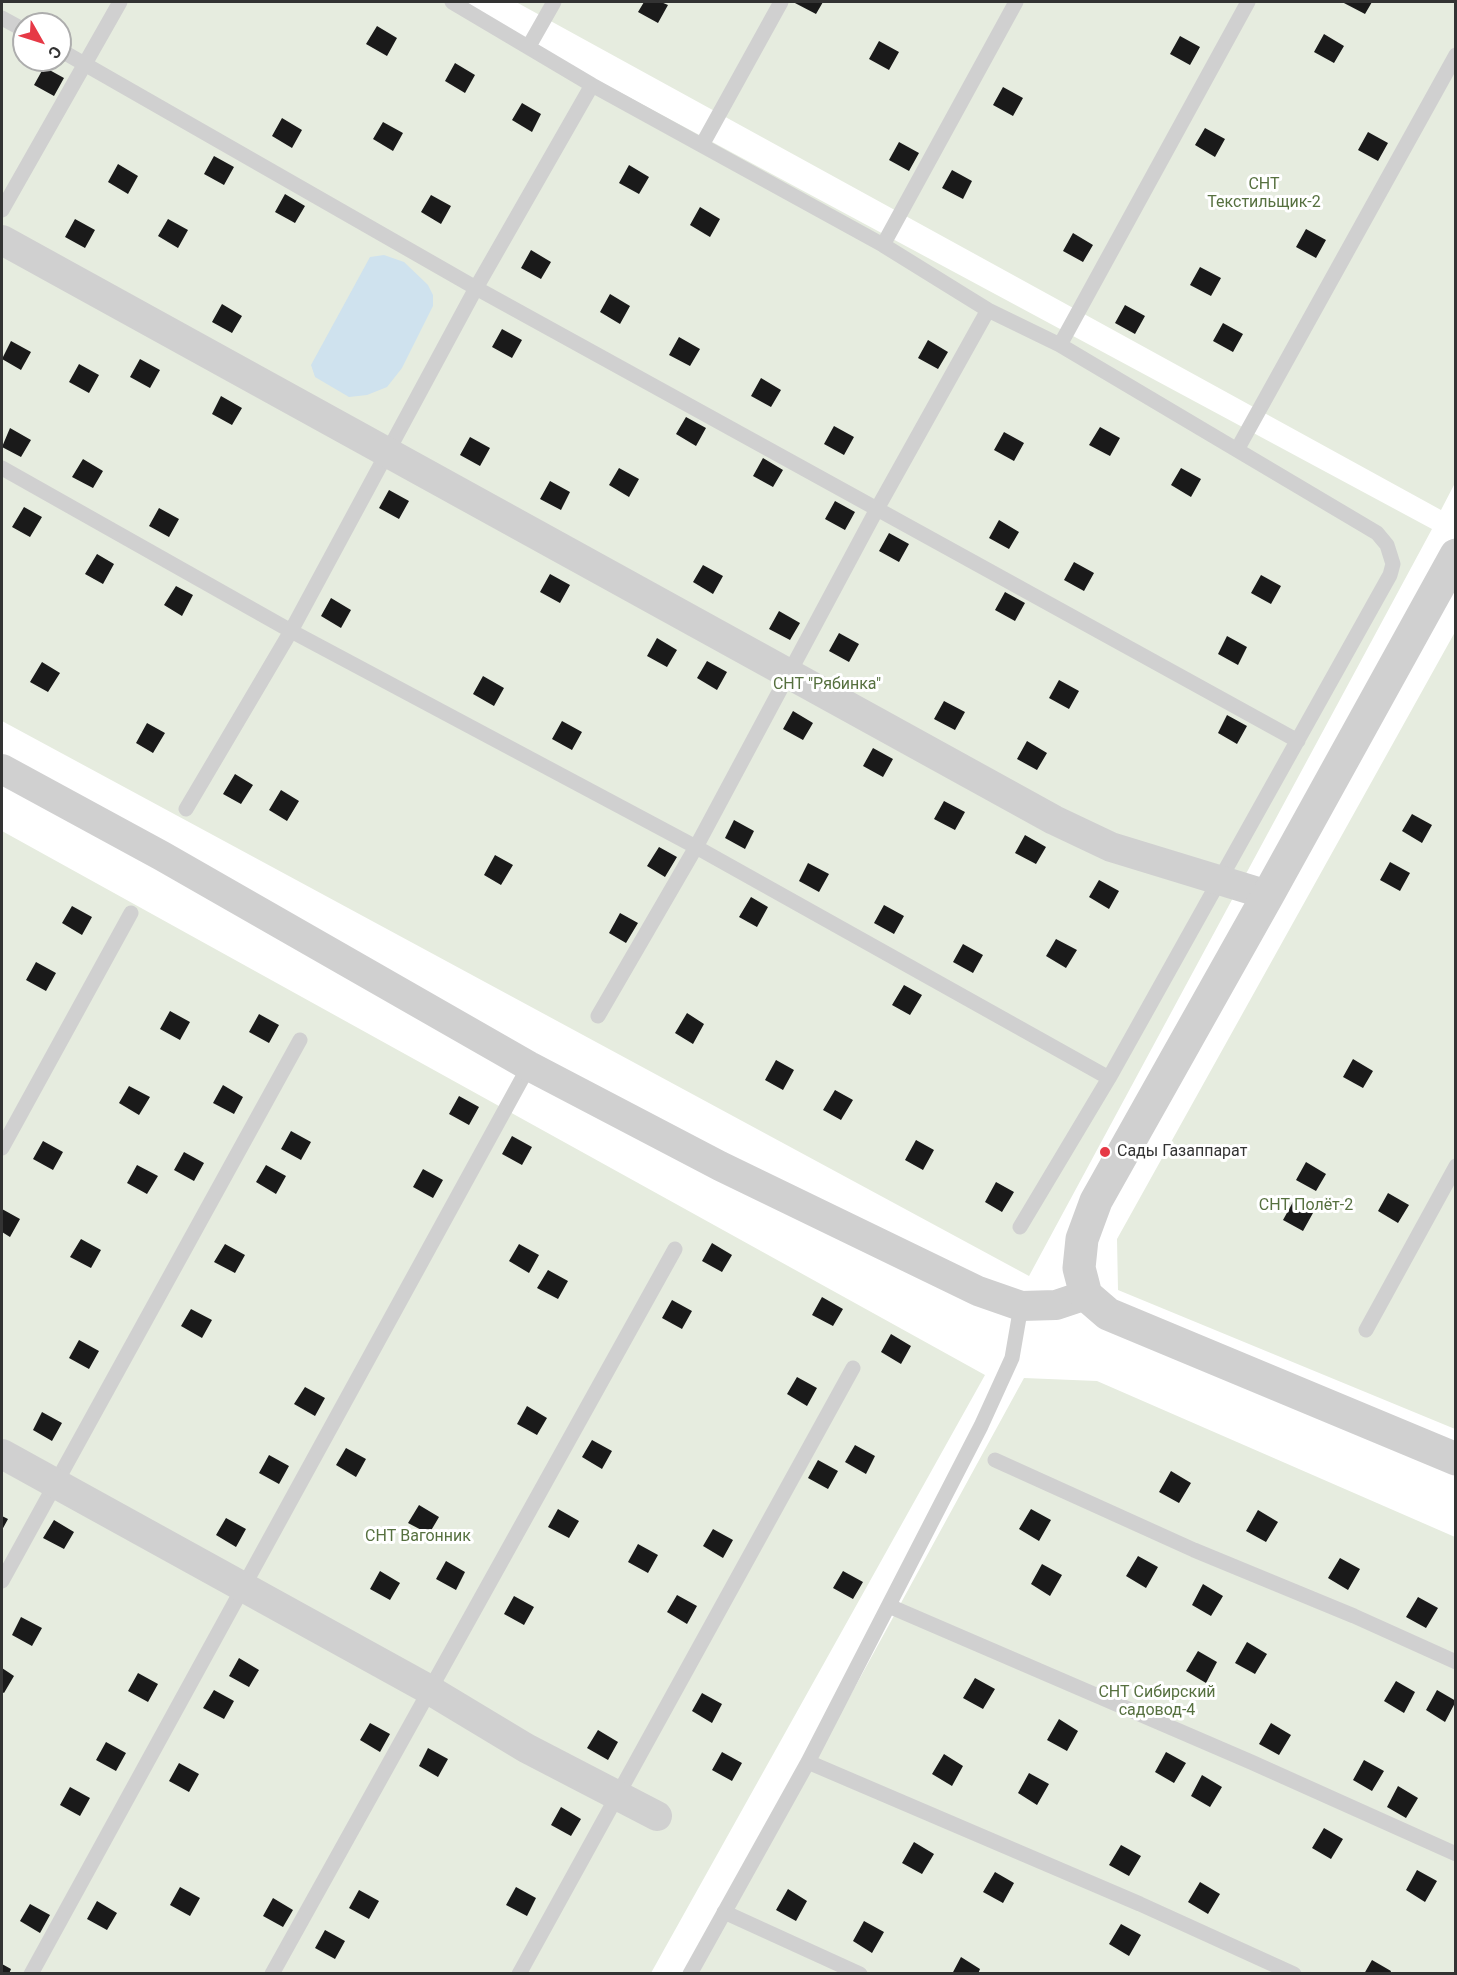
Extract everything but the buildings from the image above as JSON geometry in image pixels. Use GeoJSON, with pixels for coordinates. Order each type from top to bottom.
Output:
{"type":"FeatureCollection","features":[{"type":"Feature","properties":{"kind":"street"},"geometry":{"type":"LineString","coordinates":[[2,240],[1054,820],[1111,847],[1268,895]]}},
{"type":"Feature","properties":{"kind":"street"},"geometry":{"type":"LineString","coordinates":[[1455,555],[1096,1201],[1082,1239],[1079,1268],[1086,1295],[1108,1314],[1455,1459]]}},
{"type":"Feature","properties":{"kind":"street"},"geometry":{"type":"LineString","coordinates":[[2,769],[162,856],[529,1066],[720,1166],[978,1291],[1022,1306],[1056,1305],[1086,1295]]}},
{"type":"Feature","properties":{"kind":"street"},"geometry":{"type":"LineString","coordinates":[[2,1454],[428,1689],[526,1748],[657,1816]]}},
{"type":"Feature","properties":{"kind":"lane"},"geometry":{"type":"LineString","coordinates":[[2,210],[120,2]]}},
{"type":"Feature","properties":{"kind":"lane"},"geometry":{"type":"LineString","coordinates":[[452,2],[592,85],[883,245],[988,310],[1060,345],[1238,448],[1377,532],[1387,545],[1393,564],[1390,575],[1109,1078],[1020,1227]]}},
{"type":"Feature","properties":{"kind":"lane"},"geometry":{"type":"LineString","coordinates":[[529,46],[554,2]]}},
{"type":"Feature","properties":{"kind":"lane"},"geometry":{"type":"LineString","coordinates":[[702,145],[781,2]]}},
{"type":"Feature","properties":{"kind":"lane"},"geometry":{"type":"LineString","coordinates":[[883,245],[1016,2]]}},
{"type":"Feature","properties":{"kind":"lane"},"geometry":{"type":"LineString","coordinates":[[1060,345],[1248,2]]}},
{"type":"Feature","properties":{"kind":"lane"},"geometry":{"type":"LineString","coordinates":[[1238,448],[1455,55]]}},
{"type":"Feature","properties":{"kind":"lane"},"geometry":{"type":"LineString","coordinates":[[72,56],[476,288],[1298,741]]}},
{"type":"Feature","properties":{"kind":"lane"},"geometry":{"type":"LineString","coordinates":[[186,808],[291,630],[476,288],[592,85]]}},
{"type":"Feature","properties":{"kind":"lane"},"geometry":{"type":"LineString","coordinates":[[598,1016],[696,846],[877,509],[988,310]]}},
{"type":"Feature","properties":{"kind":"lane"},"geometry":{"type":"LineString","coordinates":[[2,468],[291,630],[696,846],[1109,1078]]}},
{"type":"Feature","properties":{"kind":"lane"},"geometry":{"type":"LineString","coordinates":[[2,1148],[131,913]]}},
{"type":"Feature","properties":{"kind":"lane"},"geometry":{"type":"LineString","coordinates":[[2,1581],[300,1040]]}},
{"type":"Feature","properties":{"kind":"lane"},"geometry":{"type":"LineString","coordinates":[[31,1974],[529,1066]]}},
{"type":"Feature","properties":{"kind":"lane"},"geometry":{"type":"LineString","coordinates":[[1366,1330],[1455,1166]]}},
{"type":"Feature","properties":{"kind":"lane"},"geometry":{"type":"LineString","coordinates":[[272,1974],[428,1689],[675,1249]]}},
{"type":"Feature","properties":{"kind":"lane"},"geometry":{"type":"LineString","coordinates":[[690,1974],[808,1762],[981,1426],[1012,1358],[1022,1306]]}},
{"type":"Feature","properties":{"kind":"lane"},"geometry":{"type":"LineString","coordinates":[[519,1974],[853,1368]]}},
{"type":"Feature","properties":{"kind":"lane"},"geometry":{"type":"LineString","coordinates":[[995,1460],[1194,1550],[1354,1616],[1455,1662]]}},
{"type":"Feature","properties":{"kind":"lane"},"geometry":{"type":"LineString","coordinates":[[889,1606],[1251,1762],[1455,1854]]}},
{"type":"Feature","properties":{"kind":"lane"},"geometry":{"type":"LineString","coordinates":[[808,1762],[1129,1900],[1294,1974]]}},
{"type":"Feature","properties":{"kind":"lane"},"geometry":{"type":"LineString","coordinates":[[724,1912],[860,1974]]}},
{"type":"Feature","properties":{"kind":"green space","name":"СНТ \"Рябинка\""},"geometry":{"type":"Polygon","coordinates":[[[2,2],[452,2],[1432,529],[1029,1276],[2,721],[2,2]]]}},
{"type":"Feature","properties":{"kind":"green space","name":"СНТ Текстильщик-2"},"geometry":{"type":"Polygon","coordinates":[[[516,2],[1455,2],[1455,483],[1441,510],[516,2]]]}},
{"type":"Feature","properties":{"kind":"green space","name":"СНТ Полёт-2"},"geometry":{"type":"Polygon","coordinates":[[[1455,632],[1455,1429],[1118,1290],[1117,1239],[1455,632]]]}},
{"type":"Feature","properties":{"kind":"green space","name":"СНТ Вагонник"},"geometry":{"type":"Polygon","coordinates":[[[2,831],[985,1375],[651,1973],[2,1973],[2,831]]]}},
{"type":"Feature","properties":{"kind":"green space","name":"СНТ Сибирский садовод-4"},"geometry":{"type":"Polygon","coordinates":[[[1024,1378],[1097,1381],[1455,1537],[1455,1973],[698,1974],[1024,1378]]]}},
{"type":"Feature","properties":{"kind":"water"},"geometry":{"type":"Polygon","coordinates":[[[384,255],[404,262],[428,285],[433,295],[433,306],[402,368],[387,387],[367,395],[349,397],[315,377],[311,365],[370,257],[384,255]]]}},
{"type":"Feature","properties":{"kind":"place","name":"Сады Газаппарат"},"geometry":{"type":"Point","coordinates":[1105,1152]}}]}
